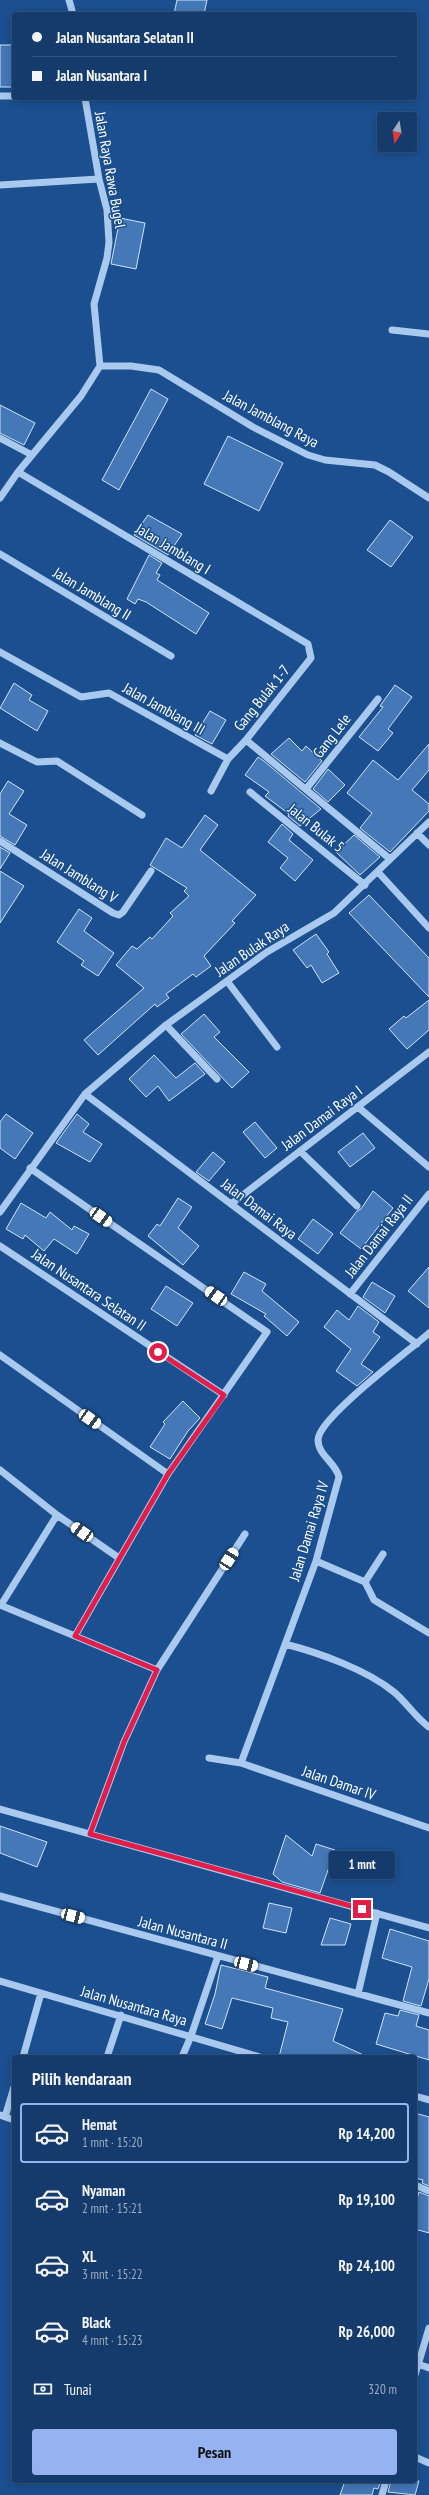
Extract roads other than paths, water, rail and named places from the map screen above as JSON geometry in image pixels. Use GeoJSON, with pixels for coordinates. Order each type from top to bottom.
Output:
{"type":"FeatureCollection","features":[{"type":"Feature","properties":{"kind":"street"},"geometry":{"type":"LineString","coordinates":[[69,0],[72,12]]}},
{"type":"Feature","properties":{"kind":"street"},"geometry":{"type":"LineString","coordinates":[[0,96],[12,96]]}},
{"type":"Feature","properties":{"kind":"street","name":"Jalan Raya Rawa Bugel"},"geometry":{"type":"LineString","coordinates":[[85,100],[98,179],[107,210],[109,242],[107,258],[94,304],[100,366]]}},
{"type":"Feature","properties":{"kind":"street"},"geometry":{"type":"LineString","coordinates":[[0,185],[98,179]]}},
{"type":"Feature","properties":{"kind":"street"},"geometry":{"type":"LineString","coordinates":[[392,330],[429,334]]}},
{"type":"Feature","properties":{"kind":"street"},"geometry":{"type":"LineString","coordinates":[[0,498],[32,454],[81,396],[100,366]]}},
{"type":"Feature","properties":{"kind":"street","name":"Jalan Jamblang Raya"},"geometry":{"type":"LineString","coordinates":[[100,366],[131,366],[159,370],[253,427],[308,455],[325,460],[375,465],[389,472],[429,498]]}},
{"type":"Feature","properties":{"kind":"street"},"geometry":{"type":"LineString","coordinates":[[0,438],[32,454]]}},
{"type":"Feature","properties":{"kind":"street","name":"Jalan Jamblang I"},"geometry":{"type":"LineString","coordinates":[[18,472],[308,644],[311,652]]}},
{"type":"Feature","properties":{"kind":"street","name":"Jalan Jamblang II"},"geometry":{"type":"LineString","coordinates":[[0,554],[171,656]]}},
{"type":"Feature","properties":{"kind":"street","name":"Jalan Jamblang III"},"geometry":{"type":"LineString","coordinates":[[0,652],[81,697],[109,693],[228,759]]}},
{"type":"Feature","properties":{"kind":"street","name":"Gang Bulak 1-7"},"geometry":{"type":"LineString","coordinates":[[211,791],[228,759],[246,740],[311,658],[311,652]]}},
{"type":"Feature","properties":{"kind":"street","name":"Gang Lele"},"geometry":{"type":"LineString","coordinates":[[306,790],[378,699]]}},
{"type":"Feature","properties":{"kind":"street"},"geometry":{"type":"LineString","coordinates":[[246,740],[390,859]]}},
{"type":"Feature","properties":{"kind":"street"},"geometry":{"type":"LineString","coordinates":[[0,743],[37,762],[57,761],[142,815]]}},
{"type":"Feature","properties":{"kind":"street","name":"Jalan Bulak 5"},"geometry":{"type":"LineString","coordinates":[[250,792],[365,885]]}},
{"type":"Feature","properties":{"kind":"street","name":"Jalan Bulak Raya"},"geometry":{"type":"LineString","coordinates":[[0,1212],[30,1168],[85,1094],[166,1025],[267,952],[334,913],[365,885],[429,822]]}},
{"type":"Feature","properties":{"kind":"street"},"geometry":{"type":"LineString","coordinates":[[417,833],[429,845]]}},
{"type":"Feature","properties":{"kind":"street","name":"Jalan Jamblang V"},"geometry":{"type":"LineString","coordinates":[[0,841],[117,914],[123,912],[151,871]]}},
{"type":"Feature","properties":{"kind":"street"},"geometry":{"type":"LineString","coordinates":[[378,872],[429,928]]}},
{"type":"Feature","properties":{"kind":"street"},"geometry":{"type":"LineString","coordinates":[[227,981],[277,1047]]}},
{"type":"Feature","properties":{"kind":"street"},"geometry":{"type":"LineString","coordinates":[[166,1025],[217,1078]]}},
{"type":"Feature","properties":{"kind":"street","name":"Jalan Damai Raya I"},"geometry":{"type":"LineString","coordinates":[[231,1204],[358,1107],[428,1056]]}},
{"type":"Feature","properties":{"kind":"street","name":"Jalan Damai Raya"},"geometry":{"type":"LineString","coordinates":[[85,1094],[417,1344]]}},
{"type":"Feature","properties":{"kind":"street"},"geometry":{"type":"LineString","coordinates":[[358,1107],[429,1167]]}},
{"type":"Feature","properties":{"kind":"street"},"geometry":{"type":"LineString","coordinates":[[300,1151],[357,1206]]}},
{"type":"Feature","properties":{"kind":"street"},"geometry":{"type":"LineString","coordinates":[[30,1168],[267,1332],[168,1474],[75,1636]]}},
{"type":"Feature","properties":{"kind":"street","name":"Jalan Damai Raya II"},"geometry":{"type":"LineString","coordinates":[[350,1294],[429,1194]]}},
{"type":"Feature","properties":{"kind":"street","name":"Jalan Nusantara Selatan II"},"geometry":{"type":"LineString","coordinates":[[0,1246],[224,1395]]}},
{"type":"Feature","properties":{"kind":"street","name":"Jalan Damai Raya IV"},"geometry":{"type":"LineString","coordinates":[[241,1763],[316,1561],[339,1477],[338,1471],[319,1445],[320,1432],[338,1410],[429,1333]]}},
{"type":"Feature","properties":{"kind":"street"},"geometry":{"type":"LineString","coordinates":[[0,1355],[168,1474]]}},
{"type":"Feature","properties":{"kind":"street"},"geometry":{"type":"LineString","coordinates":[[0,1470],[57,1515],[119,1558]]}},
{"type":"Feature","properties":{"kind":"street"},"geometry":{"type":"LineString","coordinates":[[57,1515],[0,1605],[157,1670]]}},
{"type":"Feature","properties":{"kind":"street"},"geometry":{"type":"LineString","coordinates":[[90,1834],[124,1742],[157,1670],[245,1534]]}},
{"type":"Feature","properties":{"kind":"street"},"geometry":{"type":"LineString","coordinates":[[364,1582],[383,1554]]}},
{"type":"Feature","properties":{"kind":"street"},"geometry":{"type":"LineString","coordinates":[[316,1561],[364,1582],[374,1600],[429,1633]]}},
{"type":"Feature","properties":{"kind":"street"},"geometry":{"type":"LineString","coordinates":[[285,1644],[334,1659],[368,1677],[394,1692],[429,1727]]}},
{"type":"Feature","properties":{"kind":"street","name":"Jalan Damar IV"},"geometry":{"type":"LineString","coordinates":[[209,1758],[241,1763],[429,1828]]}},
{"type":"Feature","properties":{"kind":"street"},"geometry":{"type":"LineString","coordinates":[[0,1809],[429,1928]]}},
{"type":"Feature","properties":{"kind":"street","name":"Jalan Nusantara II"},"geometry":{"type":"LineString","coordinates":[[0,1896],[429,2013]]}},
{"type":"Feature","properties":{"kind":"street"},"geometry":{"type":"LineString","coordinates":[[358,1994],[377,1914]]}},
{"type":"Feature","properties":{"kind":"street"},"geometry":{"type":"LineString","coordinates":[[183,2055],[191,2036],[218,1956]]}},
{"type":"Feature","properties":{"kind":"street","name":"Jalan Nusantara Raya"},"geometry":{"type":"LineString","coordinates":[[0,1981],[121,2015],[253,2055]]}},
{"type":"Feature","properties":{"kind":"street"},"geometry":{"type":"LineString","coordinates":[[24,2055],[41,1993]]}},
{"type":"Feature","properties":{"kind":"street"},"geometry":{"type":"LineString","coordinates":[[108,2055],[121,2015]]}},
{"type":"Feature","properties":{"kind":"street"},"geometry":{"type":"LineString","coordinates":[[12,2092],[2,2116],[12,2119]]}},
{"type":"Feature","properties":{"kind":"street"},"geometry":{"type":"LineString","coordinates":[[417,2097],[429,2100]]}},
{"type":"Feature","properties":{"kind":"street"},"geometry":{"type":"LineString","coordinates":[[417,2187],[429,2191]]}},
{"type":"Feature","properties":{"kind":"street"},"geometry":{"type":"LineString","coordinates":[[417,2367],[429,2328]]}},
{"type":"Feature","properties":{"kind":"street"},"geometry":{"type":"LineString","coordinates":[[418,2364],[429,2368]]}},
{"type":"Feature","properties":{"kind":"street"},"geometry":{"type":"LineString","coordinates":[[417,2458],[429,2463]]}},
{"type":"Feature","properties":{"kind":"street"},"geometry":{"type":"LineString","coordinates":[[382,2495],[385,2483]]}}]}
